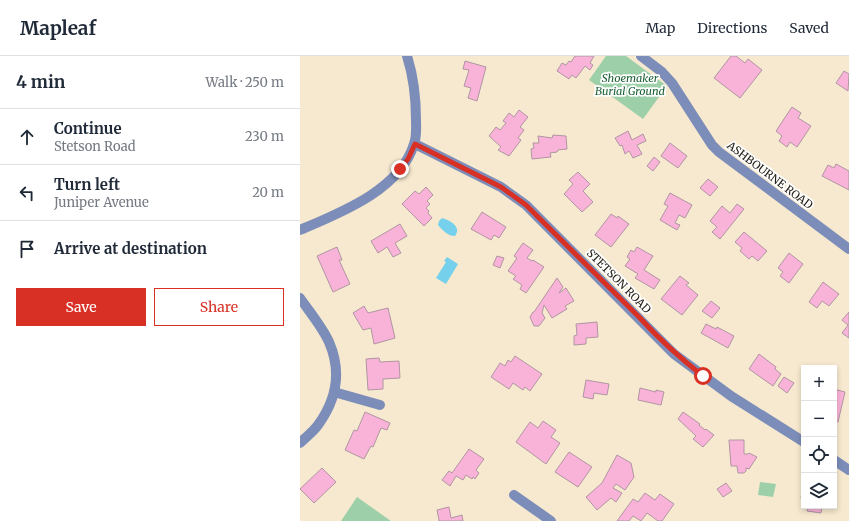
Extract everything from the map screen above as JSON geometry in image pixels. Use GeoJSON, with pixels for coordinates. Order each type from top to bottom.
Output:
{"type":"FeatureCollection","features":[{"type":"Feature","properties":{"kind":"street"},"geometry":{"type":"LineString","coordinates":[[300,230],[348,209],[374,193],[400,169],[408,159],[415,144],[416,95],[407,56]]}},
{"type":"Feature","properties":{"kind":"street","name":"ASHBOURNE ROAD"},"geometry":{"type":"LineString","coordinates":[[641,56],[662,72],[672,83],[712,145],[719,152],[849,249]]}},
{"type":"Feature","properties":{"kind":"street","name":"STETSON ROAD"},"geometry":{"type":"LineString","coordinates":[[415,144],[501,187],[526,205],[674,354],[731,396],[801,440]]}},
{"type":"Feature","properties":{"kind":"street"},"geometry":{"type":"LineString","coordinates":[[300,298],[328,340],[336,362],[337,385],[329,408],[317,426],[300,443]]}},
{"type":"Feature","properties":{"kind":"street"},"geometry":{"type":"LineString","coordinates":[[334,392],[380,405]]}},
{"type":"Feature","properties":{"kind":"street"},"geometry":{"type":"LineString","coordinates":[[837,462],[849,470]]}},
{"type":"Feature","properties":{"kind":"street"},"geometry":{"type":"LineString","coordinates":[[514,495],[551,521]]}},
{"type":"Feature","properties":{"kind":"green space","name":"Shoemaker Burial Ground"},"geometry":{"type":"Polygon","coordinates":[[[606,56],[626,56],[667,86],[643,119],[589,80],[606,56]]]}},
{"type":"Feature","properties":{"kind":"green space"},"geometry":{"type":"Polygon","coordinates":[[[760,482],[776,484],[773,497],[758,495],[760,482]]]}},
{"type":"Feature","properties":{"kind":"green space"},"geometry":{"type":"Polygon","coordinates":[[[357,497],[391,521],[341,521],[357,497]]]}},
{"type":"Feature","properties":{"kind":"water"},"geometry":{"type":"Polygon","coordinates":[[[442,218],[454,224],[457,230],[455,236],[446,233],[438,225],[442,218]]]}},
{"type":"Feature","properties":{"kind":"water"},"geometry":{"type":"Polygon","coordinates":[[[447,257],[458,264],[446,284],[436,278],[446,262],[444,261],[447,257]]]}},
{"type":"Feature","properties":{"kind":"building"},"geometry":{"type":"Polygon","coordinates":[[[575,56],[594,56],[590,63],[593,65],[590,70],[585,66],[576,78],[572,75],[569,79],[557,71],[562,63],[566,65],[569,61],[571,62],[575,56]]]}},
{"type":"Feature","properties":{"kind":"building"},"geometry":{"type":"Polygon","coordinates":[[[731,56],[736,56],[745,63],[748,59],[762,70],[740,98],[714,78],[731,56]]]}},
{"type":"Feature","properties":{"kind":"building"},"geometry":{"type":"Polygon","coordinates":[[[465,61],[486,67],[477,101],[468,98],[471,88],[464,86],[469,70],[463,69],[465,61]]]}},
{"type":"Feature","properties":{"kind":"building"},"geometry":{"type":"Polygon","coordinates":[[[844,71],[849,74],[848,91],[836,83],[844,71]]]}},
{"type":"Feature","properties":{"kind":"building"},"geometry":{"type":"Polygon","coordinates":[[[792,107],[801,113],[798,118],[811,126],[797,147],[790,142],[787,147],[779,141],[782,136],[776,131],[792,107]]]}},
{"type":"Feature","properties":{"kind":"building"},"geometry":{"type":"Polygon","coordinates":[[[519,110],[528,117],[520,127],[524,130],[518,138],[521,140],[509,156],[498,150],[501,147],[489,136],[496,127],[500,130],[506,123],[503,121],[509,113],[514,117],[519,110]]]}},
{"type":"Feature","properties":{"kind":"building"},"geometry":{"type":"Polygon","coordinates":[[[628,131],[632,140],[643,134],[646,141],[637,145],[642,154],[633,158],[629,151],[625,154],[622,145],[620,146],[615,138],[628,131]]]}},
{"type":"Feature","properties":{"kind":"building"},"geometry":{"type":"Polygon","coordinates":[[[553,135],[566,136],[567,149],[550,153],[551,157],[532,159],[531,149],[534,148],[533,143],[539,143],[538,136],[552,138],[553,135]]]}},
{"type":"Feature","properties":{"kind":"building"},"geometry":{"type":"Polygon","coordinates":[[[670,143],[687,156],[678,168],[661,156],[670,143]]]}},
{"type":"Feature","properties":{"kind":"building"},"geometry":{"type":"Polygon","coordinates":[[[654,157],[660,162],[653,171],[647,166],[654,157]]]}},
{"type":"Feature","properties":{"kind":"building"},"geometry":{"type":"Polygon","coordinates":[[[836,164],[849,171],[849,190],[822,176],[828,165],[834,168],[836,164]]]}},
{"type":"Feature","properties":{"kind":"building"},"geometry":{"type":"Polygon","coordinates":[[[578,172],[590,184],[583,191],[593,202],[582,212],[564,194],[573,184],[569,180],[578,172]]]}},
{"type":"Feature","properties":{"kind":"building"},"geometry":{"type":"Polygon","coordinates":[[[708,179],[718,187],[710,196],[700,188],[708,179]]]}},
{"type":"Feature","properties":{"kind":"building"},"geometry":{"type":"Polygon","coordinates":[[[426,187],[433,195],[427,201],[430,204],[426,208],[432,218],[424,226],[402,204],[415,191],[419,194],[426,187]]]}},
{"type":"Feature","properties":{"kind":"building"},"geometry":{"type":"Polygon","coordinates":[[[670,193],[692,205],[685,218],[679,215],[675,223],[680,225],[677,230],[660,220],[668,206],[664,204],[670,193]]]}},
{"type":"Feature","properties":{"kind":"building"},"geometry":{"type":"Polygon","coordinates":[[[737,204],[744,209],[720,239],[712,232],[717,227],[710,221],[722,206],[730,213],[737,204]]]}},
{"type":"Feature","properties":{"kind":"building"},"geometry":{"type":"Polygon","coordinates":[[[482,212],[506,227],[499,238],[494,235],[491,240],[471,229],[482,212]]]}},
{"type":"Feature","properties":{"kind":"building"},"geometry":{"type":"Polygon","coordinates":[[[611,214],[617,218],[618,216],[629,224],[611,247],[595,235],[611,214]]]}},
{"type":"Feature","properties":{"kind":"building"},"geometry":{"type":"Polygon","coordinates":[[[400,224],[407,236],[395,243],[401,253],[393,257],[387,247],[378,253],[371,241],[400,224]]]}},
{"type":"Feature","properties":{"kind":"building"},"geometry":{"type":"Polygon","coordinates":[[[744,232],[767,251],[758,261],[752,256],[749,259],[740,251],[742,248],[735,242],[744,232]]]}},
{"type":"Feature","properties":{"kind":"building"},"geometry":{"type":"Polygon","coordinates":[[[523,243],[533,250],[527,258],[544,267],[526,293],[520,289],[522,285],[513,279],[516,276],[508,271],[517,258],[514,256],[523,243]]]}},
{"type":"Feature","properties":{"kind":"building"},"geometry":{"type":"Polygon","coordinates":[[[337,247],[342,260],[339,260],[350,284],[333,292],[317,256],[337,247]]]}},
{"type":"Feature","properties":{"kind":"building"},"geometry":{"type":"Polygon","coordinates":[[[637,247],[653,256],[644,270],[660,280],[654,289],[635,278],[638,274],[625,266],[630,259],[627,257],[631,250],[634,252],[637,247]]]}},
{"type":"Feature","properties":{"kind":"building"},"geometry":{"type":"Polygon","coordinates":[[[789,253],[803,264],[789,283],[780,276],[783,272],[778,268],[789,253]]]}},
{"type":"Feature","properties":{"kind":"building"},"geometry":{"type":"Polygon","coordinates":[[[497,256],[504,258],[500,268],[493,265],[497,256]]]}},
{"type":"Feature","properties":{"kind":"building"},"geometry":{"type":"Polygon","coordinates":[[[680,276],[689,283],[686,285],[698,295],[682,315],[661,299],[680,276]]]}},
{"type":"Feature","properties":{"kind":"building"},"geometry":{"type":"Polygon","coordinates":[[[557,278],[563,287],[559,293],[566,288],[574,301],[565,306],[567,309],[552,318],[544,305],[542,313],[545,318],[539,326],[534,326],[530,317],[557,278]]]}},
{"type":"Feature","properties":{"kind":"building"},"geometry":{"type":"Polygon","coordinates":[[[823,282],[839,294],[829,306],[822,301],[817,308],[809,302],[823,282]]]}},
{"type":"Feature","properties":{"kind":"building"},"geometry":{"type":"Polygon","coordinates":[[[711,301],[720,308],[712,318],[702,311],[711,301]]]}},
{"type":"Feature","properties":{"kind":"building"},"geometry":{"type":"Polygon","coordinates":[[[364,306],[368,313],[388,308],[395,338],[374,344],[371,328],[363,330],[353,313],[364,306]]]}},
{"type":"Feature","properties":{"kind":"building"},"geometry":{"type":"Polygon","coordinates":[[[849,312],[849,338],[842,333],[848,325],[842,320],[849,312]]]}},
{"type":"Feature","properties":{"kind":"building"},"geometry":{"type":"Polygon","coordinates":[[[597,322],[598,337],[586,338],[586,344],[574,345],[574,336],[577,335],[576,324],[597,322]]]}},
{"type":"Feature","properties":{"kind":"building"},"geometry":{"type":"Polygon","coordinates":[[[706,324],[716,329],[717,327],[734,336],[728,348],[701,333],[706,324]]]}},
{"type":"Feature","properties":{"kind":"building"},"geometry":{"type":"Polygon","coordinates":[[[759,354],[776,367],[775,369],[781,374],[773,386],[749,369],[759,354]]]}},
{"type":"Feature","properties":{"kind":"building"},"geometry":{"type":"Polygon","coordinates":[[[515,356],[542,374],[530,391],[525,387],[523,390],[513,383],[509,389],[491,377],[500,363],[505,366],[508,360],[511,362],[515,356]]]}},
{"type":"Feature","properties":{"kind":"building"},"geometry":{"type":"Polygon","coordinates":[[[379,358],[380,362],[399,361],[400,378],[383,379],[383,389],[368,390],[366,359],[379,358]]]}},
{"type":"Feature","properties":{"kind":"building"},"geometry":{"type":"Polygon","coordinates":[[[784,377],[794,383],[787,393],[778,386],[784,377]]]}},
{"type":"Feature","properties":{"kind":"building"},"geometry":{"type":"Polygon","coordinates":[[[586,380],[609,384],[607,395],[594,393],[593,399],[583,397],[586,380]]]}},
{"type":"Feature","properties":{"kind":"building"},"geometry":{"type":"Polygon","coordinates":[[[640,388],[656,392],[656,390],[664,392],[661,405],[638,400],[640,388]]]}},
{"type":"Feature","properties":{"kind":"building"},"geometry":{"type":"Polygon","coordinates":[[[837,390],[845,392],[837,422],[837,390]]]}},
{"type":"Feature","properties":{"kind":"building"},"geometry":{"type":"Polygon","coordinates":[[[365,412],[390,423],[387,430],[381,428],[373,447],[371,446],[364,459],[345,450],[354,430],[357,431],[365,412]]]}},
{"type":"Feature","properties":{"kind":"building"},"geometry":{"type":"Polygon","coordinates":[[[683,412],[700,424],[699,425],[705,430],[706,429],[714,435],[703,447],[693,439],[696,436],[678,419],[683,412]]]}},
{"type":"Feature","properties":{"kind":"building"},"geometry":{"type":"Polygon","coordinates":[[[543,421],[556,430],[551,437],[560,443],[546,464],[516,442],[530,422],[538,428],[543,421]]]}},
{"type":"Feature","properties":{"kind":"building"},"geometry":{"type":"Polygon","coordinates":[[[729,440],[744,440],[744,454],[749,453],[757,457],[749,469],[746,468],[744,473],[738,473],[737,466],[731,466],[729,440]]]}},
{"type":"Feature","properties":{"kind":"building"},"geometry":{"type":"Polygon","coordinates":[[[469,449],[484,459],[476,470],[479,473],[475,479],[473,477],[472,479],[466,475],[463,480],[456,476],[450,486],[442,480],[449,471],[452,473],[469,449]]]}},
{"type":"Feature","properties":{"kind":"building"},"geometry":{"type":"Polygon","coordinates":[[[569,452],[592,467],[578,487],[555,472],[569,452]]]}},
{"type":"Feature","properties":{"kind":"building"},"geometry":{"type":"Polygon","coordinates":[[[617,455],[631,463],[634,477],[625,490],[616,484],[613,488],[622,493],[616,502],[611,498],[597,510],[586,497],[602,483],[617,455]]]}},
{"type":"Feature","properties":{"kind":"building"},"geometry":{"type":"Polygon","coordinates":[[[322,468],[336,482],[314,503],[300,489],[322,468]]]}},
{"type":"Feature","properties":{"kind":"building"},"geometry":{"type":"Polygon","coordinates":[[[726,483],[732,491],[723,497],[717,489],[726,483]]]}},
{"type":"Feature","properties":{"kind":"building"},"geometry":{"type":"Polygon","coordinates":[[[645,493],[655,500],[660,494],[674,504],[662,521],[658,521],[647,513],[641,521],[633,516],[629,521],[617,521],[633,499],[638,502],[645,493]]]}},
{"type":"Feature","properties":{"kind":"building"},"geometry":{"type":"Polygon","coordinates":[[[449,507],[451,518],[462,515],[463,521],[439,521],[437,510],[449,507]]]}},
{"type":"Feature","properties":{"kind":"building"},"geometry":{"type":"Polygon","coordinates":[[[807,509],[822,509],[821,513],[807,511],[807,509]]]}},
{"type":"Feature","properties":{"kind":"route"},"geometry":{"type":"LineString","coordinates":[[400,169],[408,159],[415,144],[501,187],[526,205],[639,317],[656,337],[674,354],[703,376]]}}]}
